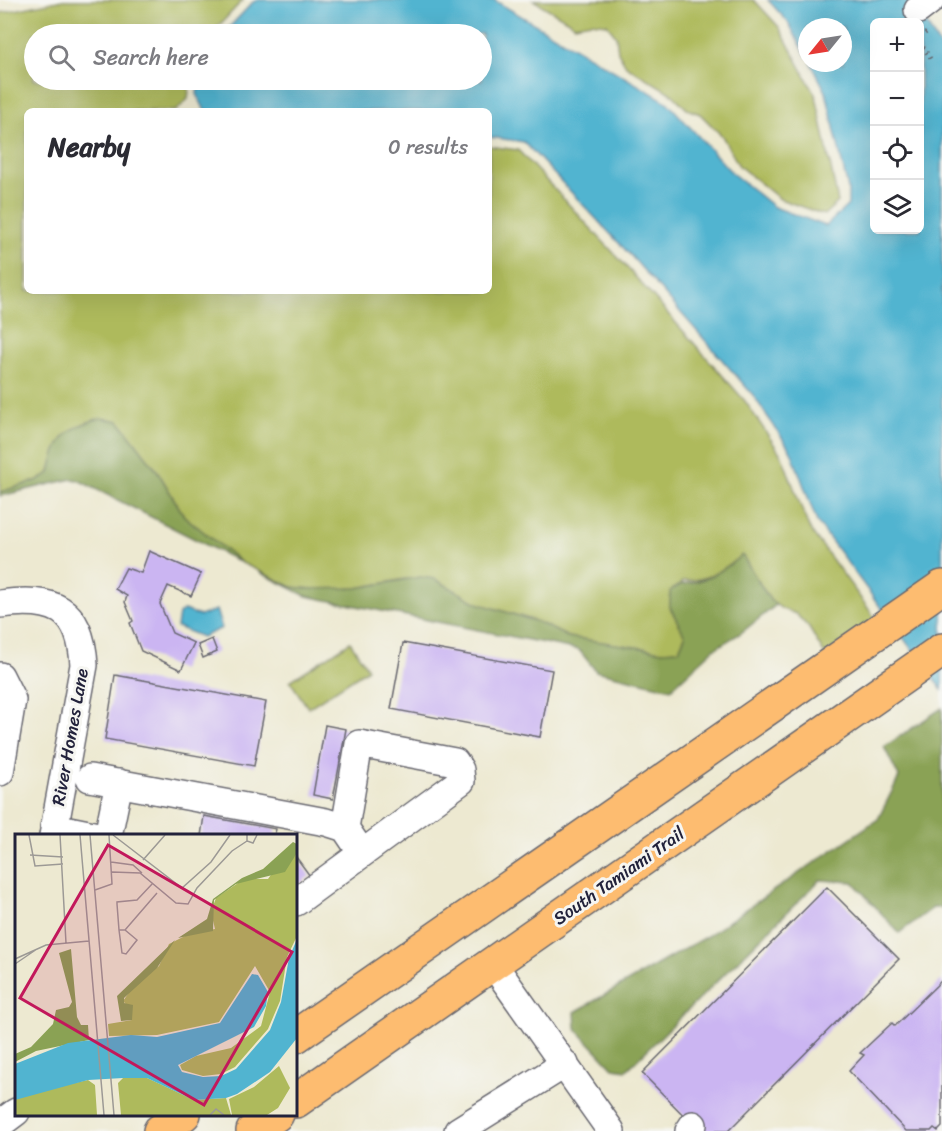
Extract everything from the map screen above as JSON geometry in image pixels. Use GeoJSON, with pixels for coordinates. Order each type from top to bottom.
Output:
{"type":"FeatureCollection","features":[{"type":"Feature","properties":{"kind":"main road"},"geometry":{"type":"LineString","coordinates":[[297,1035],[942,586]]}},
{"type":"Feature","properties":{"kind":"main road","name":"South Tamiami Trail"},"geometry":{"type":"LineString","coordinates":[[297,1100],[942,650]]}},
{"type":"Feature","properties":{"kind":"main road"},"geometry":{"type":"LineString","coordinates":[[160,1131],[180,1116]]}},
{"type":"Feature","properties":{"kind":"main road"},"geometry":{"type":"LineString","coordinates":[[253,1131],[274,1116]]}},
{"type":"Feature","properties":{"kind":"street","name":"River Homes Lane"},"geometry":{"type":"LineString","coordinates":[[0,604],[42,601],[60,608],[83,642],[84,665],[53,831],[80,834]]}},
{"type":"Feature","properties":{"kind":"street"},"geometry":{"type":"LineString","coordinates":[[0,676],[12,700],[0,772]]}},
{"type":"Feature","properties":{"kind":"street"},"geometry":{"type":"LineString","coordinates":[[297,901],[461,781],[460,770],[455,762],[359,744],[345,828],[362,853]]}},
{"type":"Feature","properties":{"kind":"street","name":"River Homes Lane"},"geometry":{"type":"LineString","coordinates":[[90,778],[326,822],[345,828]]}},
{"type":"Feature","properties":{"kind":"street"},"geometry":{"type":"LineString","coordinates":[[108,834],[119,783]]}},
{"type":"Feature","properties":{"kind":"street"},"geometry":{"type":"LineString","coordinates":[[493,964],[611,1131]]}},
{"type":"Feature","properties":{"kind":"street"},"geometry":{"type":"LineString","coordinates":[[458,1131],[565,1064]]}},
{"type":"Feature","properties":{"kind":"street"},"geometry":{"type":"LineString","coordinates":[[0,1124],[15,1113]]}},
{"type":"Feature","properties":{"kind":"path"},"geometry":{"type":"LineString","coordinates":[[924,48],[932,61]]}},
{"type":"Feature","properties":{"kind":"green space"},"geometry":{"type":"Polygon","coordinates":[[[63,0],[243,0],[220,24],[24,24],[24,90],[189,90],[188,99],[179,108],[24,108],[24,294],[492,294],[492,146],[518,150],[624,264],[745,401],[782,456],[809,528],[876,619],[825,655],[809,628],[796,614],[782,609],[770,600],[742,555],[714,574],[683,581],[670,607],[685,636],[679,650],[662,651],[568,637],[538,622],[477,603],[435,579],[405,579],[357,588],[326,590],[292,587],[242,563],[184,516],[158,472],[119,421],[105,420],[82,424],[64,438],[53,460],[50,473],[36,481],[0,492],[0,13],[63,0]]]}},
{"type":"Feature","properties":{"kind":"green space"},"geometry":{"type":"Polygon","coordinates":[[[533,0],[753,0],[756,2],[779,27],[798,62],[798,72],[803,72],[816,96],[838,202],[824,215],[780,199],[739,166],[722,136],[700,114],[687,109],[672,94],[626,66],[618,52],[616,36],[607,24],[591,22],[575,25],[533,0]]]}},
{"type":"Feature","properties":{"kind":"green space"},"geometry":{"type":"Polygon","coordinates":[[[101,418],[119,421],[158,472],[184,516],[242,563],[78,480],[72,479],[0,496],[0,492],[36,481],[50,473],[56,451],[65,436],[80,426],[101,418]]]}},
{"type":"Feature","properties":{"kind":"green space"},"geometry":{"type":"Polygon","coordinates":[[[742,555],[770,600],[776,605],[741,633],[714,649],[671,689],[596,671],[579,650],[306,596],[259,572],[292,587],[307,589],[357,588],[420,577],[435,579],[477,603],[538,622],[568,637],[662,651],[679,650],[685,636],[670,607],[670,591],[682,584],[712,576],[742,555]]]}},
{"type":"Feature","properties":{"kind":"green space"},"geometry":{"type":"Polygon","coordinates":[[[350,642],[368,669],[308,708],[290,681],[350,642]]]}},
{"type":"Feature","properties":{"kind":"green space"},"geometry":{"type":"Polygon","coordinates":[[[942,708],[942,908],[933,908],[899,933],[853,882],[820,880],[627,1070],[613,1068],[576,1029],[575,1012],[707,936],[878,819],[899,777],[884,747],[942,708]]]}},
{"type":"Feature","properties":{"kind":"water"},"geometry":{"type":"Polygon","coordinates":[[[259,0],[494,0],[667,102],[733,174],[774,207],[826,226],[848,205],[848,189],[826,92],[816,72],[852,72],[852,18],[798,18],[798,40],[787,21],[768,0],[912,0],[923,18],[870,18],[870,234],[924,234],[924,20],[942,50],[942,690],[817,522],[791,451],[753,395],[632,257],[524,142],[492,137],[492,108],[204,108],[197,94],[198,90],[492,90],[492,24],[232,24],[253,2],[259,0]]]}},
{"type":"Feature","properties":{"kind":"water"},"geometry":{"type":"Polygon","coordinates":[[[184,610],[200,616],[216,610],[222,628],[202,637],[177,627],[179,614],[184,610]]]}},
{"type":"Feature","properties":{"kind":"building"},"geometry":{"type":"Polygon","coordinates":[[[149,551],[201,574],[191,596],[168,586],[160,604],[172,633],[194,643],[181,670],[141,651],[130,623],[133,621],[125,602],[127,596],[115,589],[126,568],[141,573],[149,551]]]}},
{"type":"Feature","properties":{"kind":"building"},"geometry":{"type":"Polygon","coordinates":[[[212,639],[217,652],[203,658],[198,645],[212,639]]]}},
{"type":"Feature","properties":{"kind":"building"},"geometry":{"type":"Polygon","coordinates":[[[403,643],[552,670],[540,737],[391,709],[403,643]]]}},
{"type":"Feature","properties":{"kind":"building"},"geometry":{"type":"Polygon","coordinates":[[[115,675],[266,702],[254,766],[105,739],[115,675]]]}},
{"type":"Feature","properties":{"kind":"building"},"geometry":{"type":"Polygon","coordinates":[[[325,725],[346,729],[333,799],[313,795],[325,725]]]}},
{"type":"Feature","properties":{"kind":"building"},"geometry":{"type":"Polygon","coordinates":[[[204,816],[276,829],[275,834],[201,834],[204,816]]]}},
{"type":"Feature","properties":{"kind":"building"},"geometry":{"type":"Polygon","coordinates":[[[297,858],[310,876],[297,885],[297,858]]]}},
{"type":"Feature","properties":{"kind":"building"},"geometry":{"type":"Polygon","coordinates":[[[827,887],[899,959],[728,1131],[699,1131],[642,1073],[827,887]]]}},
{"type":"Feature","properties":{"kind":"building"},"geometry":{"type":"Polygon","coordinates":[[[942,980],[942,1127],[938,1131],[934,1128],[931,1131],[906,1131],[849,1071],[864,1055],[860,1053],[892,1023],[895,1026],[942,980]]]}}]}
